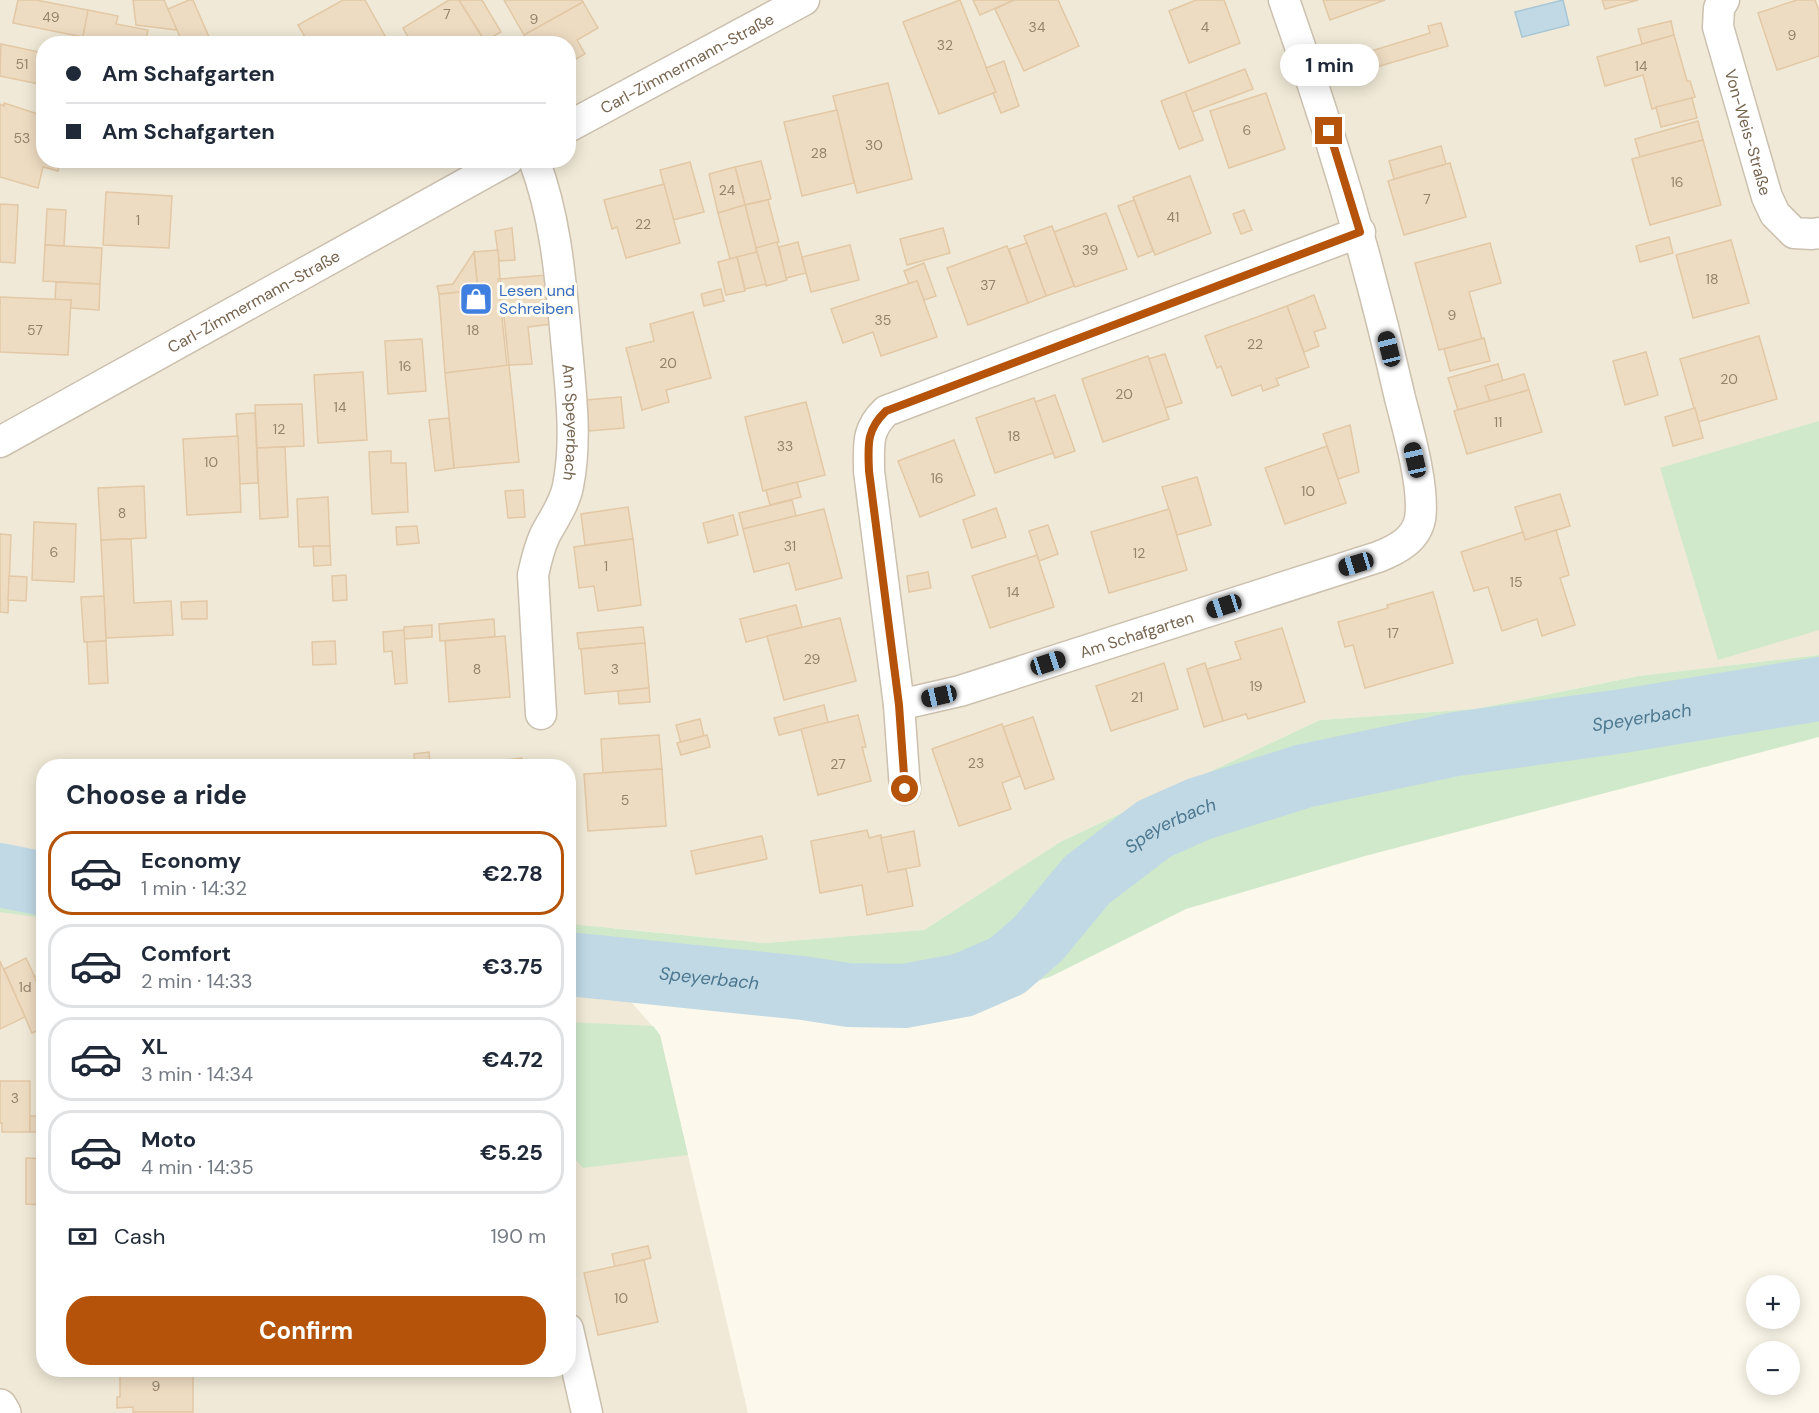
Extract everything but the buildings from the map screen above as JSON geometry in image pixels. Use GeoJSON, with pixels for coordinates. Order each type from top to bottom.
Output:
{"type":"FeatureCollection","features":[{"type":"Feature","properties":{"kind":"street","name":"Carl-Zimmermann-Straße"},"geometry":{"type":"LineString","coordinates":[[576,123],[804,0]]}},
{"type":"Feature","properties":{"kind":"street","name":"Am Schafgarten"},"geometry":{"type":"LineString","coordinates":[[899,705],[960,691],[1399,549],[1411,536],[1420,520],[1420,499],[1412,449],[1360,232],[1284,0]]}},
{"type":"Feature","properties":{"kind":"street","name":"Von-Weis-Straße"},"geometry":{"type":"LineString","coordinates":[[1724,0],[1719,8],[1718,27],[1767,197],[1775,214],[1794,233],[1819,233]]}},
{"type":"Feature","properties":{"kind":"street","name":"Carl-Zimmermann-Straße"},"geometry":{"type":"LineString","coordinates":[[0,442],[493,168]]}},
{"type":"Feature","properties":{"kind":"street","name":"Am Speyerbach"},"geometry":{"type":"LineString","coordinates":[[537,168],[551,221],[562,289],[571,397],[572,457],[567,489],[536,558],[533,575],[541,714]]}},
{"type":"Feature","properties":{"kind":"street"},"geometry":{"type":"LineString","coordinates":[[905,789],[899,705],[869,471],[871,431],[877,420],[886,411],[1360,232]]}},
{"type":"Feature","properties":{"kind":"street"},"geometry":{"type":"LineString","coordinates":[[576,1364],[587,1413]]}},
{"type":"Feature","properties":{"kind":"street"},"geometry":{"type":"LineString","coordinates":[[0,1406],[4,1413]]}},
{"type":"Feature","properties":{"kind":"shaded area"},"geometry":{"type":"Polygon","coordinates":[[[0,0],[1819,0],[1819,655],[1639,676],[1475,709],[1320,720],[1060,842],[924,930],[765,943],[613,928],[626,996],[660,1035],[748,1413],[0,1413],[0,0]]]}},
{"type":"Feature","properties":{"kind":"green space"},"geometry":{"type":"Polygon","coordinates":[[[1819,421],[1819,630],[1718,660],[1660,468],[1819,421]]]}},
{"type":"Feature","properties":{"kind":"green space"},"geometry":{"type":"Polygon","coordinates":[[[1819,655],[1819,737],[1365,856],[1186,909],[1050,977],[916,1016],[796,1019],[576,990],[576,925],[765,943],[924,930],[1060,842],[1320,720],[1475,709],[1639,676],[1819,655]]]}},
{"type":"Feature","properties":{"kind":"green space"},"geometry":{"type":"Polygon","coordinates":[[[0,856],[36,862],[36,917],[0,912],[0,856]]]}},
{"type":"Feature","properties":{"kind":"green space"},"geometry":{"type":"Polygon","coordinates":[[[576,1022],[653,1026],[660,1035],[688,1155],[583,1168],[576,1160],[576,1022]]]}},
{"type":"Feature","properties":{"kind":"water"},"geometry":{"type":"Polygon","coordinates":[[[1563,0],[1569,25],[1522,37],[1515,12],[1563,0]]]}},
{"type":"Feature","properties":{"kind":"waterway","name":"Speyerbach"},"geometry":{"type":"LineString","coordinates":[[576,965],[803,988],[848,995],[904,996],[963,985],[1007,966],[1039,938],[1087,880],[1154,829],[1199,809],[1304,776],[1456,744],[1616,722],[1819,689]]}},
{"type":"Feature","properties":{"kind":"waterway","name":"Speyerbach"},"geometry":{"type":"LineString","coordinates":[[0,875],[36,882]]}},
{"type":"Feature","properties":{"kind":"place","name":"Lesen und Schreiben"},"geometry":{"type":"Point","coordinates":[476,299]}},
{"type":"Feature","properties":{"kind":"route"},"geometry":{"type":"LineString","coordinates":[[905,789],[899,705],[869,471],[871,431],[877,420],[886,411],[1360,232],[1329,131]]}}]}
